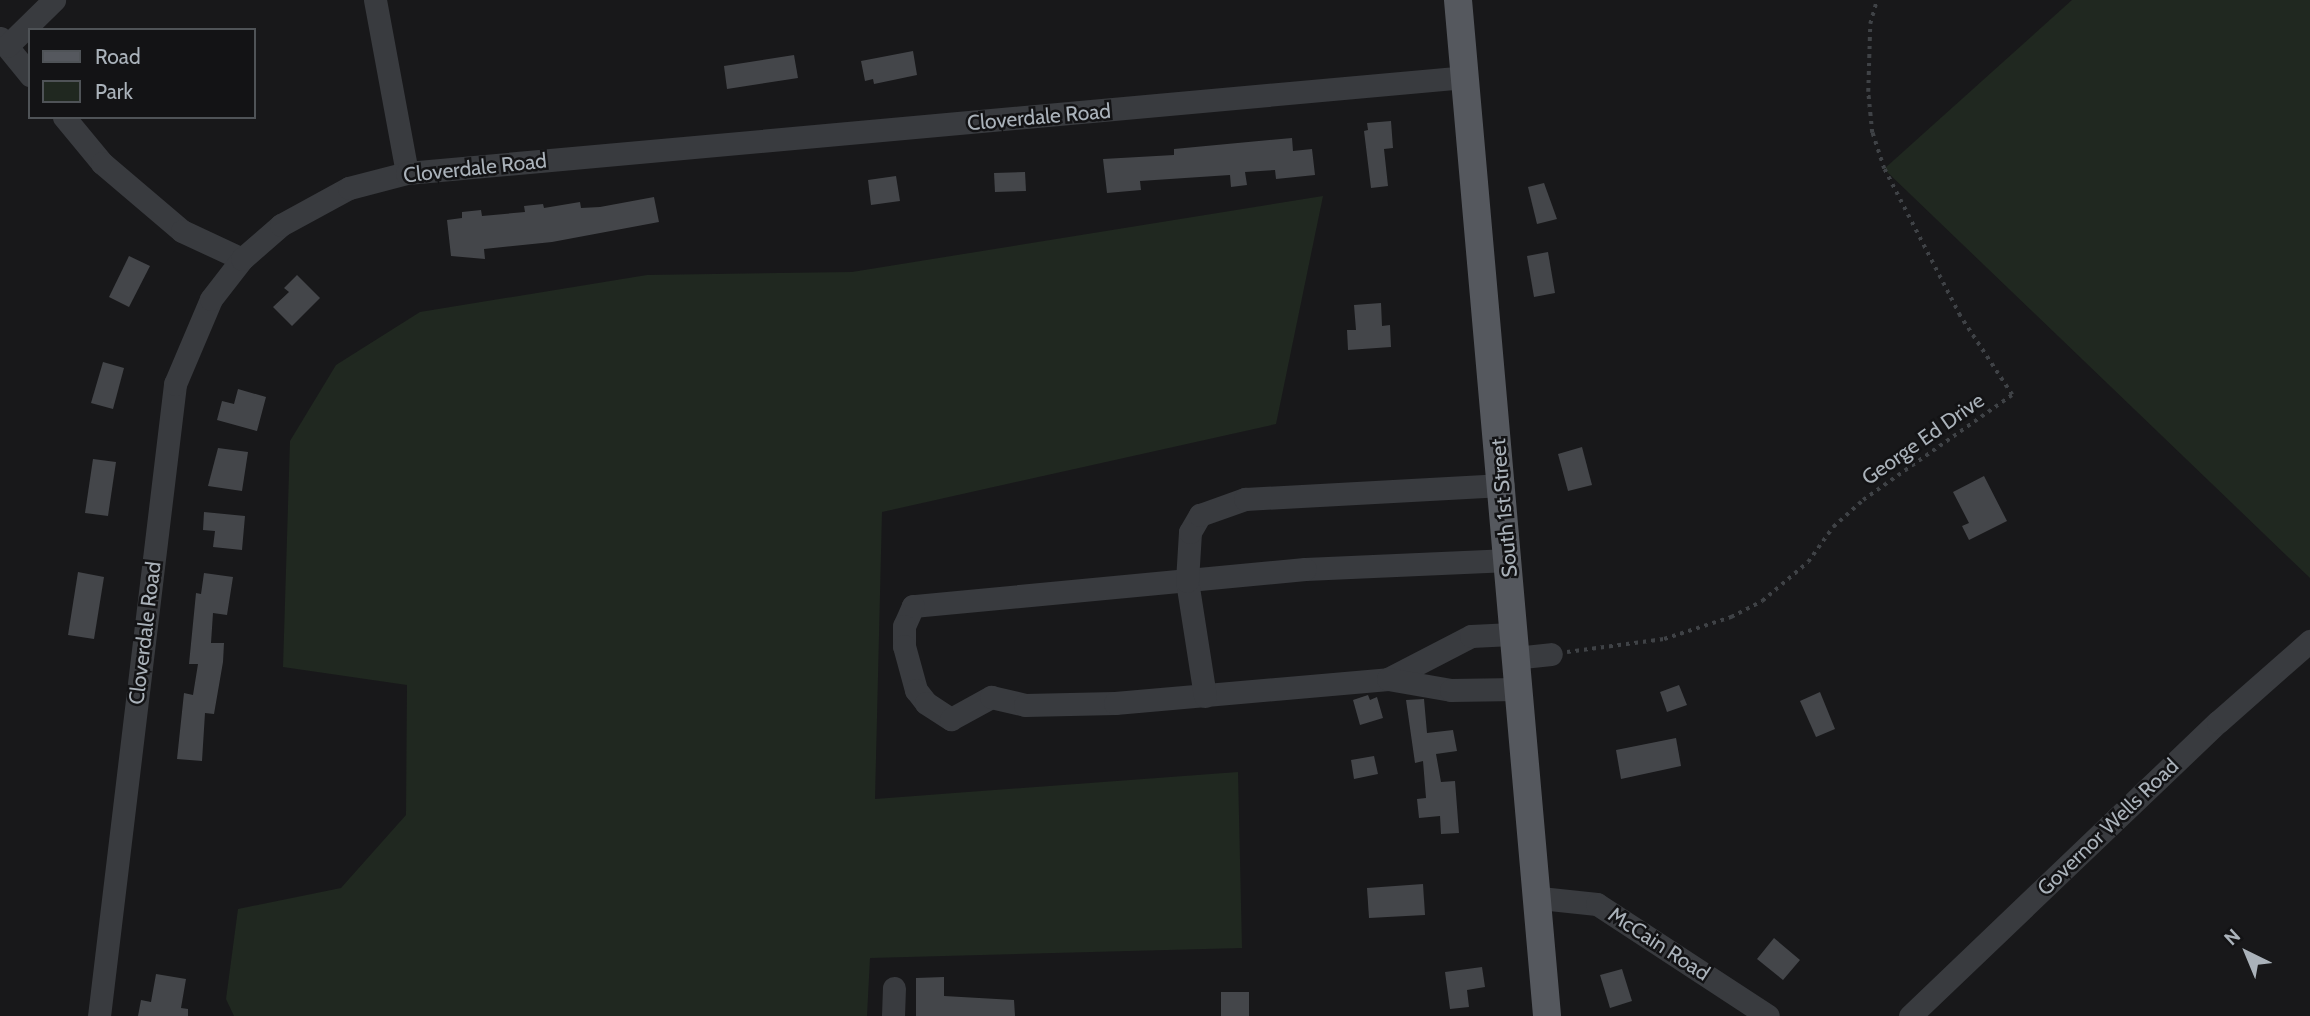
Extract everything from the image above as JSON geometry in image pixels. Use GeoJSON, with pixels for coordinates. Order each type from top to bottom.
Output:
{"type":"FeatureCollection","features":[{"type":"Feature","properties":{"kind":"main road","name":"South 1st Street"},"geometry":{"type":"LineString","coordinates":[[1458,0],[1503,485],[1513,646],[1541,898],[1547,1016]]}},
{"type":"Feature","properties":{"kind":"street"},"geometry":{"type":"LineString","coordinates":[[28,72],[4,42],[54,0]]}},
{"type":"Feature","properties":{"kind":"street"},"geometry":{"type":"LineString","coordinates":[[375,0],[407,173]]}},
{"type":"Feature","properties":{"kind":"street","name":"Cloverdale Road"},"geometry":{"type":"LineString","coordinates":[[99,1016],[170,409],[191,337],[211,299],[242,259],[314,205],[349,188],[407,173],[1465,77]]}},
{"type":"Feature","properties":{"kind":"street"},"geometry":{"type":"LineString","coordinates":[[66,119],[102,163],[182,232],[242,259]]}},
{"type":"Feature","properties":{"kind":"street"},"geometry":{"type":"LineString","coordinates":[[1205,696],[1187,581],[1190,532],[1200,516],[1230,502],[1503,485]]}},
{"type":"Feature","properties":{"kind":"street"},"geometry":{"type":"LineString","coordinates":[[1509,559],[1305,569],[913,606],[904,626],[904,646],[916,690],[932,708],[951,719],[991,697],[1055,705],[1205,696],[1388,679],[1451,690],[1517,689]]}},
{"type":"Feature","properties":{"kind":"street"},"geometry":{"type":"LineString","coordinates":[[1388,679],[1471,636],[1551,654]]}},
{"type":"Feature","properties":{"kind":"street","name":"Governor Wells Road"},"geometry":{"type":"LineString","coordinates":[[1910,1016],[2218,722],[2310,641]]}},
{"type":"Feature","properties":{"kind":"street","name":"McCain Road"},"geometry":{"type":"LineString","coordinates":[[1541,898],[1597,904],[1768,1016]]}},
{"type":"Feature","properties":{"kind":"street"},"geometry":{"type":"LineString","coordinates":[[893,1016],[894,988]]}},
{"type":"Feature","properties":{"kind":"path","name":"George Ed Drive"},"geometry":{"type":"LineString","coordinates":[[1551,654],[1664,639],[1731,617],[1762,601],[1808,562],[1833,527],[1863,500],[2012,395],[1960,316],[1884,169],[1872,133],[1868,92],[1870,24],[1877,0]]}},
{"type":"Feature","properties":{"kind":"green space"},"geometry":{"type":"Polygon","coordinates":[[[2072,0],[2310,0],[2310,578],[1884,169],[2072,0]]]}},
{"type":"Feature","properties":{"kind":"green space"},"geometry":{"type":"Polygon","coordinates":[[[1323,196],[1276,424],[882,512],[875,799],[1238,772],[1242,948],[870,958],[867,1016],[234,1016],[226,999],[238,909],[341,888],[406,815],[407,685],[283,667],[290,441],[336,365],[420,312],[647,275],[852,272],[1323,196]]]}},
{"type":"Feature","properties":{"kind":"building"},"geometry":{"type":"Polygon","coordinates":[[[913,51],[917,75],[874,84],[873,79],[865,81],[861,61],[913,51]]]}},
{"type":"Feature","properties":{"kind":"building"},"geometry":{"type":"Polygon","coordinates":[[[794,55],[798,78],[727,89],[724,66],[794,55]]]}},
{"type":"Feature","properties":{"kind":"building"},"geometry":{"type":"Polygon","coordinates":[[[1391,121],[1393,148],[1384,149],[1388,186],[1371,188],[1364,131],[1368,130],[1367,123],[1391,121]]]}},
{"type":"Feature","properties":{"kind":"building"},"geometry":{"type":"Polygon","coordinates":[[[1292,138],[1293,151],[1312,149],[1315,175],[1276,179],[1275,170],[1245,172],[1247,185],[1231,187],[1230,175],[1140,181],[1141,190],[1107,193],[1103,159],[1174,155],[1174,149],[1292,138]]]}},
{"type":"Feature","properties":{"kind":"building"},"geometry":{"type":"Polygon","coordinates":[[[1025,172],[1026,191],[995,192],[994,173],[1025,172]]]}},
{"type":"Feature","properties":{"kind":"building"},"geometry":{"type":"Polygon","coordinates":[[[896,176],[900,201],[871,205],[868,180],[896,176]]]}},
{"type":"Feature","properties":{"kind":"building"},"geometry":{"type":"Polygon","coordinates":[[[1544,183],[1557,219],[1537,224],[1528,187],[1544,183]]]}},
{"type":"Feature","properties":{"kind":"building"},"geometry":{"type":"Polygon","coordinates":[[[654,197],[659,222],[552,242],[484,249],[485,259],[451,256],[447,220],[462,218],[462,212],[481,210],[482,216],[525,212],[524,206],[543,204],[544,208],[580,202],[581,208],[600,207],[654,197]]]}},
{"type":"Feature","properties":{"kind":"building"},"geometry":{"type":"Polygon","coordinates":[[[1548,252],[1555,293],[1534,297],[1527,256],[1548,252]]]}},
{"type":"Feature","properties":{"kind":"building"},"geometry":{"type":"Polygon","coordinates":[[[129,256],[150,266],[129,307],[109,297],[129,256]]]}},
{"type":"Feature","properties":{"kind":"building"},"geometry":{"type":"Polygon","coordinates":[[[297,275],[320,298],[292,326],[273,307],[289,292],[284,288],[297,275]]]}},
{"type":"Feature","properties":{"kind":"building"},"geometry":{"type":"Polygon","coordinates":[[[1381,303],[1382,326],[1390,325],[1391,347],[1348,350],[1347,330],[1356,330],[1354,305],[1381,303]]]}},
{"type":"Feature","properties":{"kind":"building"},"geometry":{"type":"Polygon","coordinates":[[[103,362],[124,368],[113,409],[91,403],[103,362]]]}},
{"type":"Feature","properties":{"kind":"building"},"geometry":{"type":"Polygon","coordinates":[[[238,389],[266,397],[257,431],[217,420],[222,401],[234,404],[238,389]]]}},
{"type":"Feature","properties":{"kind":"building"},"geometry":{"type":"Polygon","coordinates":[[[1582,447],[1592,485],[1568,491],[1558,454],[1582,447]]]}},
{"type":"Feature","properties":{"kind":"building"},"geometry":{"type":"Polygon","coordinates":[[[218,448],[248,452],[242,491],[208,486],[218,448]]]}},
{"type":"Feature","properties":{"kind":"building"},"geometry":{"type":"Polygon","coordinates":[[[93,459],[116,462],[108,516],[85,513],[93,459]]]}},
{"type":"Feature","properties":{"kind":"building"},"geometry":{"type":"Polygon","coordinates":[[[1984,476],[2007,521],[1969,540],[1962,526],[1969,523],[1953,492],[1984,476]]]}},
{"type":"Feature","properties":{"kind":"building"},"geometry":{"type":"Polygon","coordinates":[[[204,512],[245,516],[242,550],[213,547],[215,531],[203,530],[204,512]]]}},
{"type":"Feature","properties":{"kind":"building"},"geometry":{"type":"Polygon","coordinates":[[[78,572],[104,577],[94,639],[68,635],[78,572]]]}},
{"type":"Feature","properties":{"kind":"building"},"geometry":{"type":"Polygon","coordinates":[[[204,573],[233,577],[227,615],[213,613],[211,643],[224,643],[223,662],[214,714],[205,713],[202,761],[177,759],[184,693],[193,695],[198,664],[189,664],[196,593],[201,594],[204,573]]]}},
{"type":"Feature","properties":{"kind":"building"},"geometry":{"type":"Polygon","coordinates":[[[1679,685],[1687,705],[1667,712],[1660,692],[1679,685]]]}},
{"type":"Feature","properties":{"kind":"building"},"geometry":{"type":"Polygon","coordinates":[[[1820,692],[1835,729],[1816,737],[1800,701],[1820,692]]]}},
{"type":"Feature","properties":{"kind":"building"},"geometry":{"type":"Polygon","coordinates":[[[1368,695],[1370,700],[1377,697],[1383,718],[1360,725],[1353,700],[1368,695]]]}},
{"type":"Feature","properties":{"kind":"building"},"geometry":{"type":"Polygon","coordinates":[[[1424,699],[1427,733],[1453,730],[1457,751],[1436,754],[1441,782],[1455,781],[1459,833],[1441,834],[1440,816],[1419,818],[1417,799],[1426,798],[1423,761],[1415,763],[1406,700],[1424,699]]]}},
{"type":"Feature","properties":{"kind":"building"},"geometry":{"type":"Polygon","coordinates":[[[1676,738],[1681,766],[1621,779],[1616,750],[1676,738]]]}},
{"type":"Feature","properties":{"kind":"building"},"geometry":{"type":"Polygon","coordinates":[[[1374,756],[1378,774],[1354,779],[1351,760],[1374,756]]]}},
{"type":"Feature","properties":{"kind":"building"},"geometry":{"type":"Polygon","coordinates":[[[1423,884],[1425,915],[1369,918],[1367,888],[1423,884]]]}},
{"type":"Feature","properties":{"kind":"building"},"geometry":{"type":"Polygon","coordinates":[[[1774,938],[1800,960],[1783,980],[1757,959],[1774,938]]]}},
{"type":"Feature","properties":{"kind":"building"},"geometry":{"type":"Polygon","coordinates":[[[1482,967],[1485,987],[1467,990],[1469,1007],[1450,1009],[1445,972],[1482,967]]]}},
{"type":"Feature","properties":{"kind":"building"},"geometry":{"type":"Polygon","coordinates":[[[1622,969],[1632,1001],[1610,1008],[1600,975],[1622,969]]]}},
{"type":"Feature","properties":{"kind":"building"},"geometry":{"type":"Polygon","coordinates":[[[156,974],[186,979],[181,1008],[188,1009],[188,1016],[138,1016],[141,1000],[151,1002],[156,974]]]}},
{"type":"Feature","properties":{"kind":"building"},"geometry":{"type":"Polygon","coordinates":[[[944,977],[944,996],[1014,1000],[1015,1016],[916,1016],[916,978],[944,977]]]}},
{"type":"Feature","properties":{"kind":"building"},"geometry":{"type":"Polygon","coordinates":[[[1221,992],[1249,992],[1249,1016],[1221,1016],[1221,992]]]}}]}
